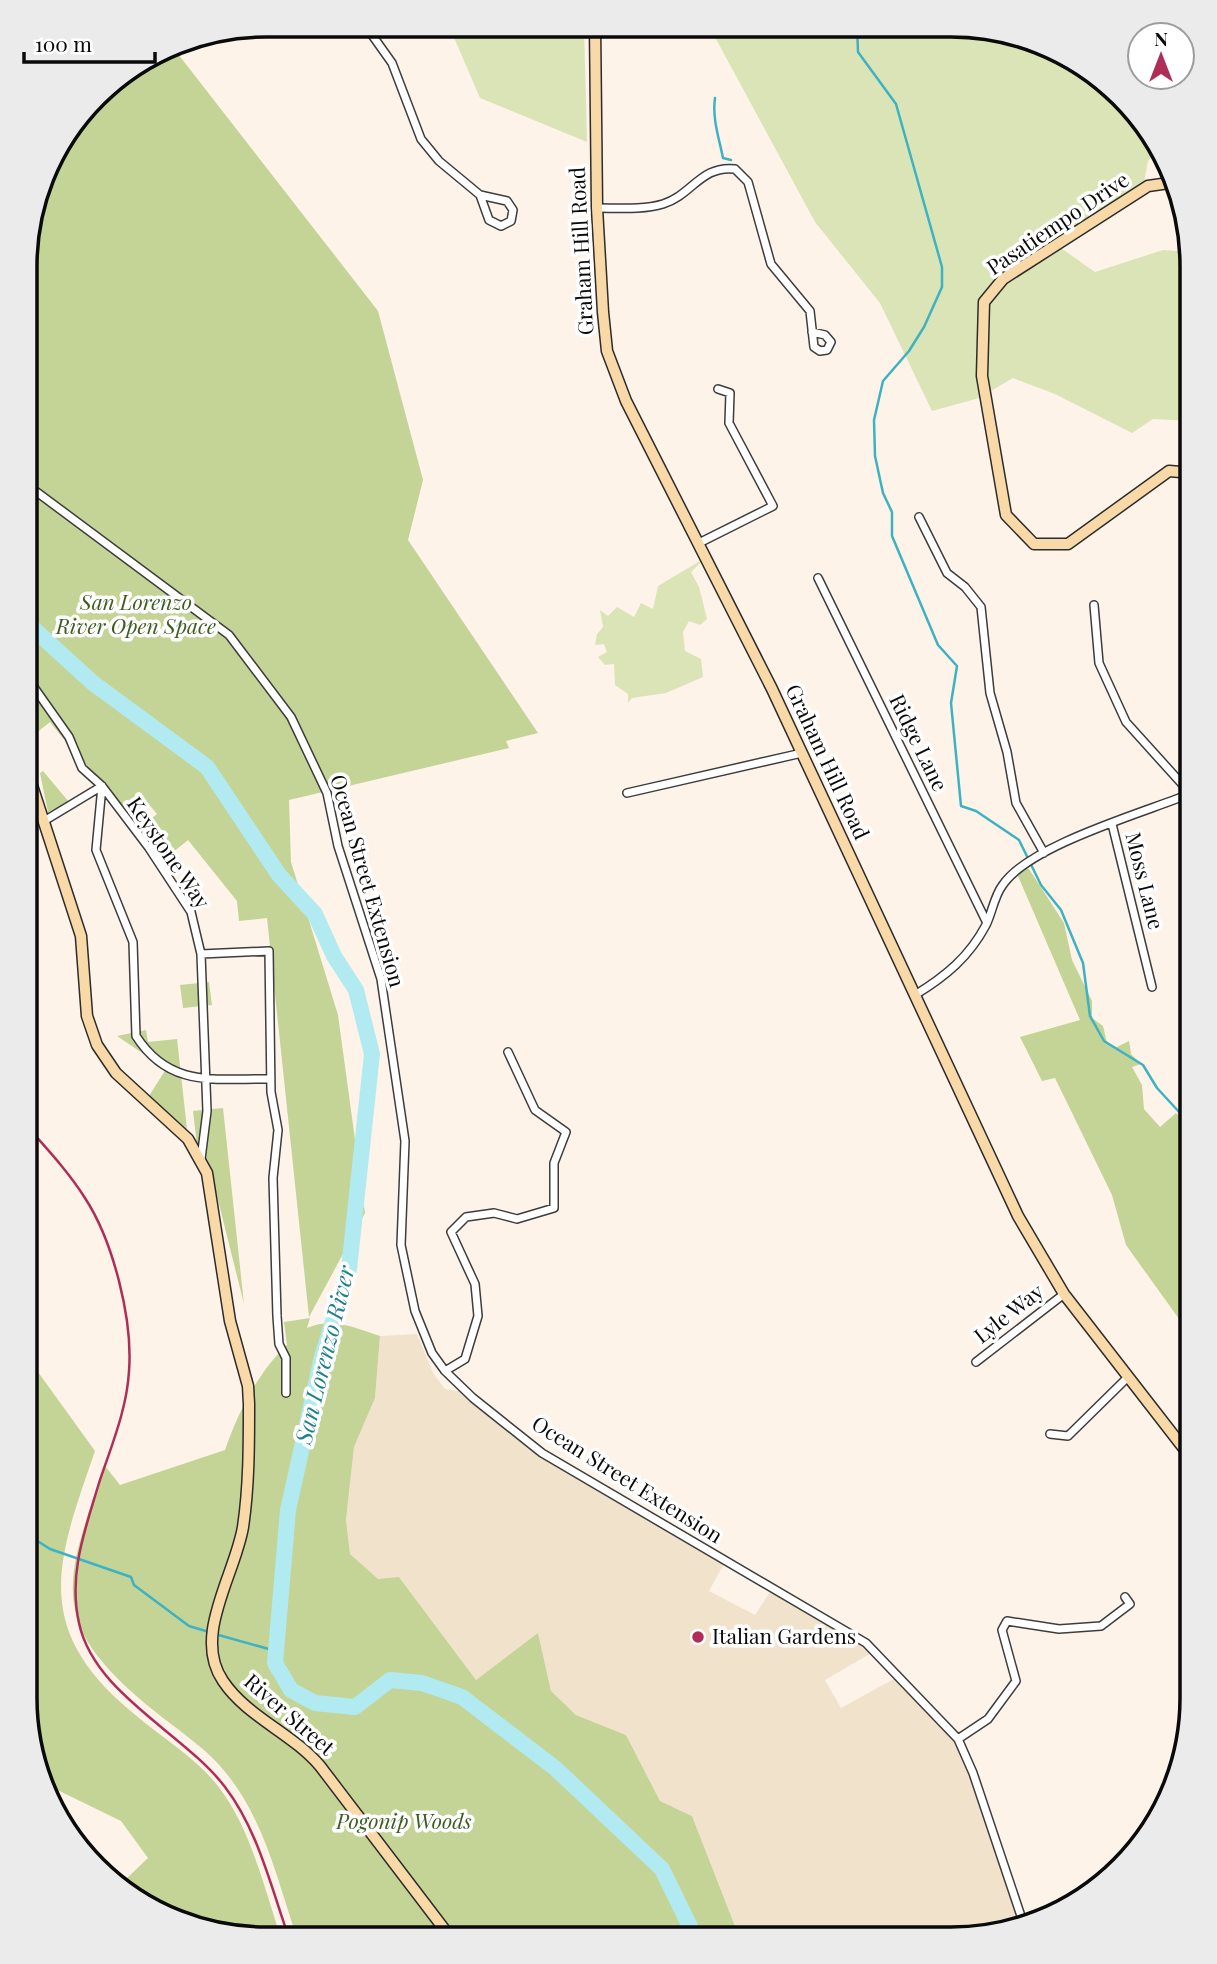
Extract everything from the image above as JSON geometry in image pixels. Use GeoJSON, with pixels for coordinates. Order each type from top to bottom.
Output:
{"type":"FeatureCollection","features":[{"type":"Feature","properties":{"kind":"main road","name":"Graham Hill Road"},"geometry":{"type":"LineString","coordinates":[[595,37],[597,208],[607,351],[626,401],[802,753],[1018,1216],[1064,1294],[1180,1444]]}},
{"type":"Feature","properties":{"kind":"main road","name":"Pasatiempo Drive"},"geometry":{"type":"LineString","coordinates":[[1165,184],[1148,186],[1003,279],[984,302],[982,376],[1006,516],[1034,544],[1068,544],[1169,471],[1180,472]]}},
{"type":"Feature","properties":{"kind":"main road"},"geometry":{"type":"LineString","coordinates":[[37,800],[81,936],[87,1016],[97,1045],[116,1073],[177,1127],[201,1159]]}},
{"type":"Feature","properties":{"kind":"main road","name":"River Street"},"geometry":{"type":"LineString","coordinates":[[201,1159],[211,1195],[230,1321],[248,1386],[249,1445],[240,1540],[214,1624],[214,1662],[231,1692],[309,1753],[443,1927]]}},
{"type":"Feature","properties":{"kind":"street"},"geometry":{"type":"LineString","coordinates":[[374,37],[392,63],[421,139],[439,162],[480,195],[507,201],[513,210],[511,221],[501,226],[489,220],[480,195]]}},
{"type":"Feature","properties":{"kind":"street"},"geometry":{"type":"LineString","coordinates":[[597,208],[650,207],[665,203],[676,198],[711,170],[735,170],[748,182],[771,264],[810,311],[812,332]]}},
{"type":"Feature","properties":{"kind":"street"},"geometry":{"type":"LineString","coordinates":[[699,543],[773,506],[729,423],[730,393],[718,389]]}},
{"type":"Feature","properties":{"kind":"street","name":"Ocean Street Extension"},"geometry":{"type":"LineString","coordinates":[[37,492],[229,635],[291,716],[327,793],[338,846],[381,979],[405,1141],[401,1245],[415,1311],[432,1353],[445,1371],[542,1453],[866,1643],[958,1739],[973,1773],[1021,1916]]}},
{"type":"Feature","properties":{"kind":"street"},"geometry":{"type":"LineString","coordinates":[[919,517],[947,573],[965,587],[981,607],[990,693],[1007,752],[1016,803],[1044,853]]}},
{"type":"Feature","properties":{"kind":"street","name":"Ridge Lane"},"geometry":{"type":"LineString","coordinates":[[818,578],[987,923]]}},
{"type":"Feature","properties":{"kind":"street"},"geometry":{"type":"LineString","coordinates":[[1094,605],[1099,663],[1126,722],[1180,783]]}},
{"type":"Feature","properties":{"kind":"street","name":"Keystone Way"},"geometry":{"type":"LineString","coordinates":[[37,692],[69,737],[82,768],[102,786],[149,848],[191,912],[201,954],[207,1111],[201,1159]]}},
{"type":"Feature","properties":{"kind":"street"},"geometry":{"type":"LineString","coordinates":[[627,793],[802,753]]}},
{"type":"Feature","properties":{"kind":"street"},"geometry":{"type":"LineString","coordinates":[[44,821],[102,786]]}},
{"type":"Feature","properties":{"kind":"street"},"geometry":{"type":"LineString","coordinates":[[102,786],[96,850],[133,942],[136,1036],[144,1049],[166,1068],[183,1076],[271,1079]]}},
{"type":"Feature","properties":{"kind":"street"},"geometry":{"type":"LineString","coordinates":[[915,995],[944,978],[969,953],[987,923],[1002,886],[1020,867],[1044,853],[1112,824],[1180,800]]}},
{"type":"Feature","properties":{"kind":"street","name":"Moss Lane"},"geometry":{"type":"LineString","coordinates":[[1112,824],[1152,987]]}},
{"type":"Feature","properties":{"kind":"street"},"geometry":{"type":"LineString","coordinates":[[201,954],[269,951],[271,1079],[278,1130],[273,1178],[277,1316],[279,1344],[286,1358],[286,1393]]}},
{"type":"Feature","properties":{"kind":"street"},"geometry":{"type":"LineString","coordinates":[[445,1371],[465,1359],[478,1316],[475,1284],[452,1232],[466,1217],[494,1213],[517,1219],[554,1208],[554,1163],[566,1132],[535,1110],[508,1052]]}},
{"type":"Feature","properties":{"kind":"street","name":"Lyle Way"},"geometry":{"type":"LineString","coordinates":[[976,1362],[1064,1294]]}},
{"type":"Feature","properties":{"kind":"street"},"geometry":{"type":"LineString","coordinates":[[1050,1434],[1068,1436],[1127,1378]]}},
{"type":"Feature","properties":{"kind":"street"},"geometry":{"type":"LineString","coordinates":[[958,1739],[988,1719],[1016,1681],[1002,1630],[1007,1621],[1059,1629],[1101,1626],[1130,1604],[1125,1597]]}},
{"type":"Feature","properties":{"kind":"shaded area","name":"Italian Gardens"},"geometry":{"type":"Polygon","coordinates":[[[417,1334],[433,1373],[445,1389],[476,1394],[543,1452],[727,1558],[709,1591],[755,1615],[775,1584],[866,1642],[875,1651],[825,1680],[841,1708],[899,1676],[961,1740],[1021,1916],[996,1923],[952,1927],[735,1927],[692,1816],[660,1801],[626,1735],[576,1715],[551,1691],[538,1634],[476,1680],[399,1577],[378,1580],[350,1554],[346,1520],[354,1447],[375,1398],[380,1336],[417,1334]]]}},
{"type":"Feature","properties":{"kind":"green space"},"geometry":{"type":"Polygon","coordinates":[[[454,37],[584,37],[587,142],[480,98],[454,37]]]}},
{"type":"Feature","properties":{"kind":"green space"},"geometry":{"type":"Polygon","coordinates":[[[715,37],[981,39],[1039,54],[1066,67],[1091,84],[1113,104],[1133,126],[1152,156],[1148,161],[1142,193],[1058,246],[1095,272],[1163,250],[1180,251],[1180,420],[1153,419],[1132,433],[1055,394],[1013,378],[979,398],[932,411],[880,303],[815,222],[715,37]]]}},
{"type":"Feature","properties":{"kind":"green space","name":"San Lorenzo River Open Space"},"geometry":{"type":"Polygon","coordinates":[[[178,54],[378,311],[423,480],[408,540],[538,733],[506,741],[509,748],[289,800],[291,862],[338,1015],[365,1213],[309,1317],[267,918],[239,921],[237,901],[188,840],[161,862],[136,831],[157,814],[147,802],[127,818],[50,722],[37,732],[39,236],[54,178],[84,126],[104,104],[138,75],[178,54]]]}},
{"type":"Feature","properties":{"kind":"green space"},"geometry":{"type":"Polygon","coordinates":[[[705,558],[691,572],[699,587],[707,619],[700,625],[689,621],[683,632],[685,651],[701,659],[703,677],[666,693],[632,698],[628,703],[628,694],[615,685],[614,664],[605,665],[598,657],[607,652],[604,644],[595,645],[597,634],[603,627],[600,610],[608,616],[617,607],[634,617],[641,603],[653,609],[658,586],[705,558]]]}},
{"type":"Feature","properties":{"kind":"green space"},"geometry":{"type":"Polygon","coordinates":[[[43,771],[69,802],[48,812],[40,773],[43,771]]]}},
{"type":"Feature","properties":{"kind":"green space"},"geometry":{"type":"Polygon","coordinates":[[[1020,867],[1029,869],[1064,923],[1072,960],[1092,1001],[1092,1018],[1103,1026],[1107,1043],[1115,1048],[1129,1041],[1131,1054],[1141,1064],[1132,1067],[1142,1085],[1144,1109],[1160,1127],[1176,1113],[1180,1116],[1180,1320],[1126,1245],[1112,1195],[1055,1078],[1042,1081],[1020,1037],[1080,1020],[1018,876],[1020,867]]]}},
{"type":"Feature","properties":{"kind":"green space"},"geometry":{"type":"Polygon","coordinates":[[[209,982],[212,1005],[183,1008],[180,985],[209,982]]]}},
{"type":"Feature","properties":{"kind":"green space"},"geometry":{"type":"Polygon","coordinates":[[[146,1030],[148,1042],[177,1039],[187,1129],[149,1096],[166,1069],[117,1036],[146,1030]]]}},
{"type":"Feature","properties":{"kind":"green space"},"geometry":{"type":"Polygon","coordinates":[[[223,1108],[244,1304],[214,1184],[197,1145],[193,1111],[223,1108]]]}},
{"type":"Feature","properties":{"kind":"green space","name":"Pogonip Woods"},"geometry":{"type":"Polygon","coordinates":[[[310,1318],[307,1328],[326,1323],[353,1327],[380,1336],[375,1398],[354,1447],[346,1520],[350,1554],[378,1579],[399,1577],[476,1680],[538,1633],[551,1691],[576,1715],[626,1735],[660,1801],[692,1816],[735,1927],[293,1927],[269,1852],[239,1791],[211,1756],[122,1683],[97,1655],[81,1629],[74,1603],[73,1575],[79,1544],[105,1466],[120,1485],[225,1450],[250,1394],[267,1368],[287,1345],[284,1322],[310,1318]]]}},
{"type":"Feature","properties":{"kind":"green space"},"geometry":{"type":"Polygon","coordinates":[[[37,1371],[95,1451],[70,1526],[63,1560],[61,1591],[66,1622],[78,1652],[100,1682],[133,1713],[199,1766],[218,1786],[248,1840],[277,1927],[236,1925],[206,1919],[151,1897],[126,1880],[148,1858],[121,1821],[55,1789],[41,1743],[37,1714],[37,1371]]]}},
{"type":"Feature","properties":{"kind":"waterway"},"geometry":{"type":"LineString","coordinates":[[857,37],[858,52],[896,104],[942,267],[942,287],[924,327],[909,351],[883,381],[874,420],[875,456],[883,493],[892,512],[892,536],[938,645],[957,666],[951,703],[961,806],[976,811],[1019,840],[1041,885],[1061,910],[1083,963],[1090,1016],[1104,1041],[1143,1065],[1157,1088],[1180,1113]]}},
{"type":"Feature","properties":{"kind":"waterway"},"geometry":{"type":"LineString","coordinates":[[715,98],[715,120],[723,158],[731,160]]}},
{"type":"Feature","properties":{"kind":"waterway","name":"San Lorenzo River"},"geometry":{"type":"LineString","coordinates":[[37,632],[93,683],[207,767],[279,875],[315,914],[334,956],[356,990],[372,1054],[349,1269],[322,1357],[288,1510],[275,1663],[291,1690],[315,1703],[355,1707],[390,1680],[422,1683],[462,1697],[555,1768],[662,1869],[690,1927]]}},
{"type":"Feature","properties":{"kind":"waterway"},"geometry":{"type":"LineString","coordinates":[[37,1541],[50,1549],[131,1577],[134,1585],[189,1626],[209,1632]]}},
{"type":"Feature","properties":{"kind":"waterway"},"geometry":{"type":"LineString","coordinates":[[215,1634],[276,1651]]}},
{"type":"Feature","properties":{"kind":"railway"},"geometry":{"type":"LineString","coordinates":[[37,1138],[71,1178],[95,1216],[119,1281],[128,1328],[128,1385],[118,1428],[88,1518],[77,1570],[76,1605],[79,1623],[88,1648],[102,1671],[121,1692],[208,1767],[225,1787],[255,1840],[285,1927]]}},
{"type":"Feature","properties":{"kind":"place","name":"Italian Gardens"},"geometry":{"type":"Point","coordinates":[698,1637]}}]}
